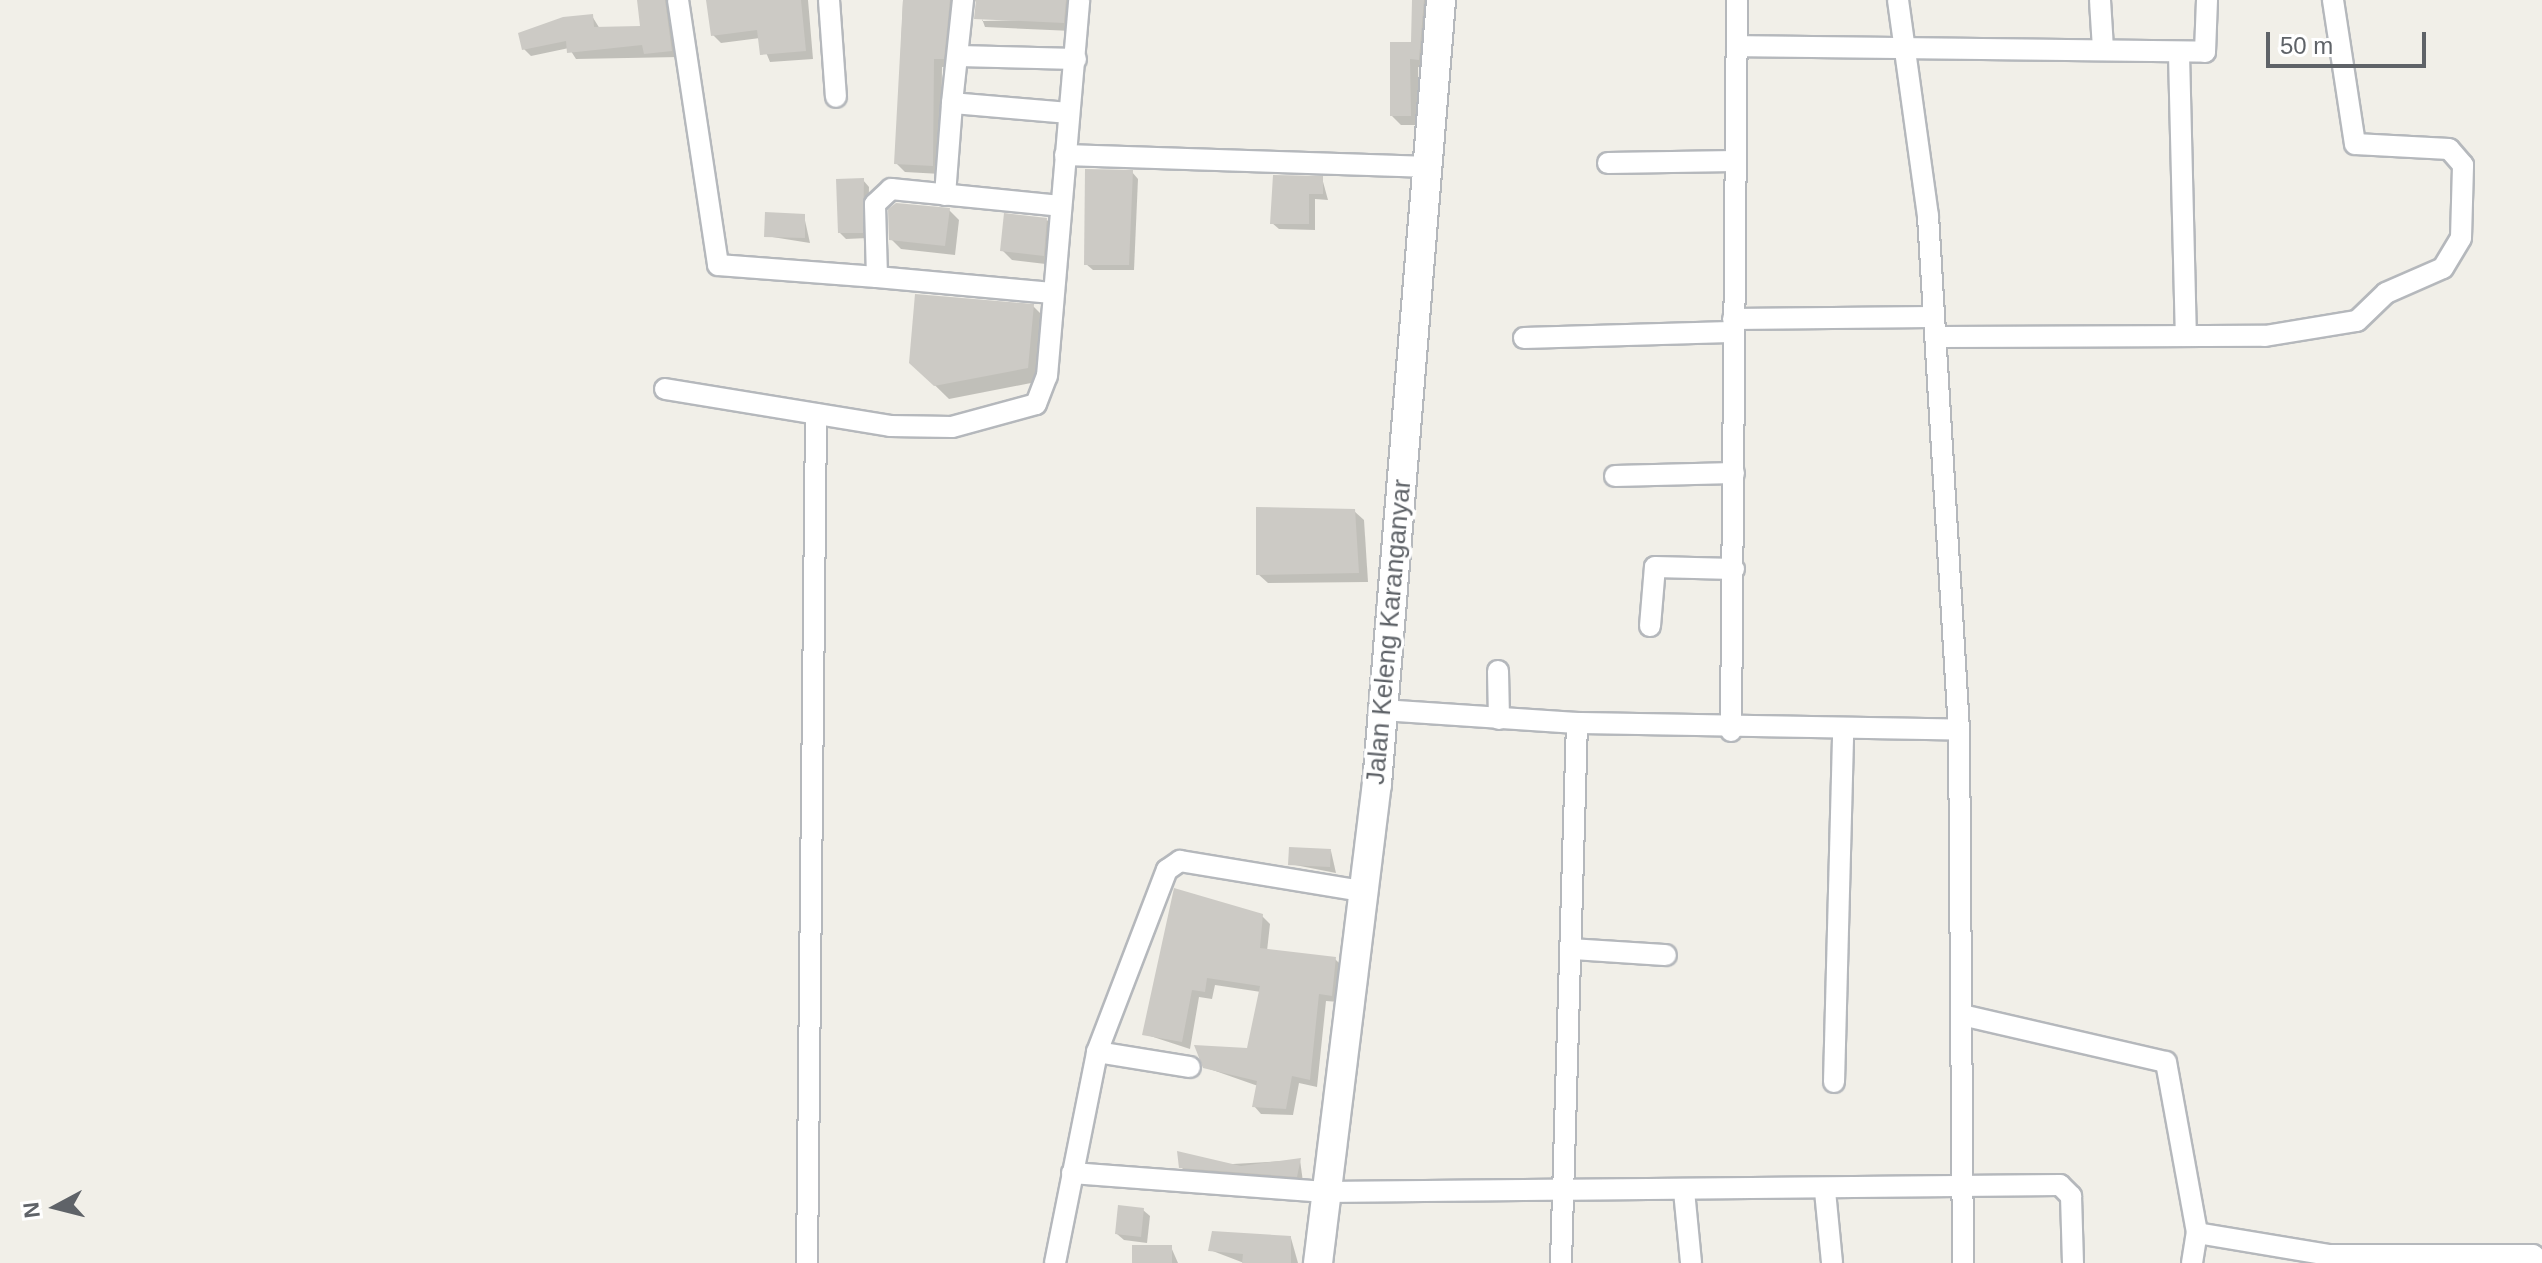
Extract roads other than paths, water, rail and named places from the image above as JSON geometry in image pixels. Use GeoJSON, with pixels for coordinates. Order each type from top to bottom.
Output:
{"type":"FeatureCollection","features":[{"type":"Feature","properties":{"kind":"main road","name":"Jalan Keleng Karanganyar"},"geometry":{"type":"LineString","coordinates":[[1318,1263],[1382,710],[1430,167],[1441,0]]}},
{"type":"Feature","properties":{"kind":"street"},"geometry":{"type":"LineString","coordinates":[[678,0],[718,265],[1052,293]]}},
{"type":"Feature","properties":{"kind":"street"},"geometry":{"type":"LineString","coordinates":[[829,0],[836,97]]}},
{"type":"Feature","properties":{"kind":"street"},"geometry":{"type":"LineString","coordinates":[[945,195],[963,0]]}},
{"type":"Feature","properties":{"kind":"street"},"geometry":{"type":"LineString","coordinates":[[665,389],[816,414],[952,427],[1028,412],[1043,393],[1079,0]]}},
{"type":"Feature","properties":{"kind":"street"},"geometry":{"type":"LineString","coordinates":[[1731,731],[1734,473],[1731,326],[1737,0]]}},
{"type":"Feature","properties":{"kind":"street"},"geometry":{"type":"LineString","coordinates":[[1898,0],[1928,216],[1959,730],[1963,1263]]}},
{"type":"Feature","properties":{"kind":"street"},"geometry":{"type":"LineString","coordinates":[[2100,0],[2103,49]]}},
{"type":"Feature","properties":{"kind":"street"},"geometry":{"type":"LineString","coordinates":[[1737,46],[2103,49],[2179,54],[2208,48],[2207,0]]}},
{"type":"Feature","properties":{"kind":"street"},"geometry":{"type":"LineString","coordinates":[[1524,338],[1731,326],[1934,327],[2265,336],[2345,325],[2386,293],[2443,268],[2461,238],[2463,165],[2454,151],[2355,144],[2333,0]]}},
{"type":"Feature","properties":{"kind":"street"},"geometry":{"type":"LineString","coordinates":[[2179,54],[2186,335]]}},
{"type":"Feature","properties":{"kind":"street"},"geometry":{"type":"LineString","coordinates":[[959,56],[1076,59]]}},
{"type":"Feature","properties":{"kind":"street"},"geometry":{"type":"LineString","coordinates":[[952,103],[1068,113]]}},
{"type":"Feature","properties":{"kind":"street"},"geometry":{"type":"LineString","coordinates":[[1065,155],[1430,167]]}},
{"type":"Feature","properties":{"kind":"street"},"geometry":{"type":"LineString","coordinates":[[1608,163],[1735,161]]}},
{"type":"Feature","properties":{"kind":"street"},"geometry":{"type":"LineString","coordinates":[[877,277],[881,191],[1060,206]]}},
{"type":"Feature","properties":{"kind":"street"},"geometry":{"type":"LineString","coordinates":[[807,1263],[816,414]]}},
{"type":"Feature","properties":{"kind":"street"},"geometry":{"type":"LineString","coordinates":[[1615,476],[1734,473]]}},
{"type":"Feature","properties":{"kind":"street"},"geometry":{"type":"LineString","coordinates":[[1650,626],[1655,567],[1734,569]]}},
{"type":"Feature","properties":{"kind":"street"},"geometry":{"type":"LineString","coordinates":[[1498,671],[1499,719]]}},
{"type":"Feature","properties":{"kind":"street"},"geometry":{"type":"LineString","coordinates":[[1382,710],[1731,731],[1959,730]]}},
{"type":"Feature","properties":{"kind":"street"},"geometry":{"type":"LineString","coordinates":[[1561,1263],[1577,723]]}},
{"type":"Feature","properties":{"kind":"street"},"geometry":{"type":"LineString","coordinates":[[1834,1082],[1843,729]]}},
{"type":"Feature","properties":{"kind":"street"},"geometry":{"type":"LineString","coordinates":[[1055,1263],[1097,1052],[1172,864],[1362,891]]}},
{"type":"Feature","properties":{"kind":"street"},"geometry":{"type":"LineString","coordinates":[[1572,949],[1666,955]]}},
{"type":"Feature","properties":{"kind":"street"},"geometry":{"type":"LineString","coordinates":[[1962,1015],[2166,1062],[2197,1233],[2192,1263]]}},
{"type":"Feature","properties":{"kind":"street"},"geometry":{"type":"LineString","coordinates":[[1097,1052],[1190,1067]]}},
{"type":"Feature","properties":{"kind":"street"},"geometry":{"type":"LineString","coordinates":[[1072,1173],[1325,1192],[2068,1188],[2073,1263]]}},
{"type":"Feature","properties":{"kind":"street"},"geometry":{"type":"LineString","coordinates":[[1684,1191],[1691,1263]]}},
{"type":"Feature","properties":{"kind":"street"},"geometry":{"type":"LineString","coordinates":[[1825,1191],[1832,1263]]}},
{"type":"Feature","properties":{"kind":"street"},"geometry":{"type":"LineString","coordinates":[[2197,1233],[2327,1259],[2533,1255],[2542,1263]]}}]}
